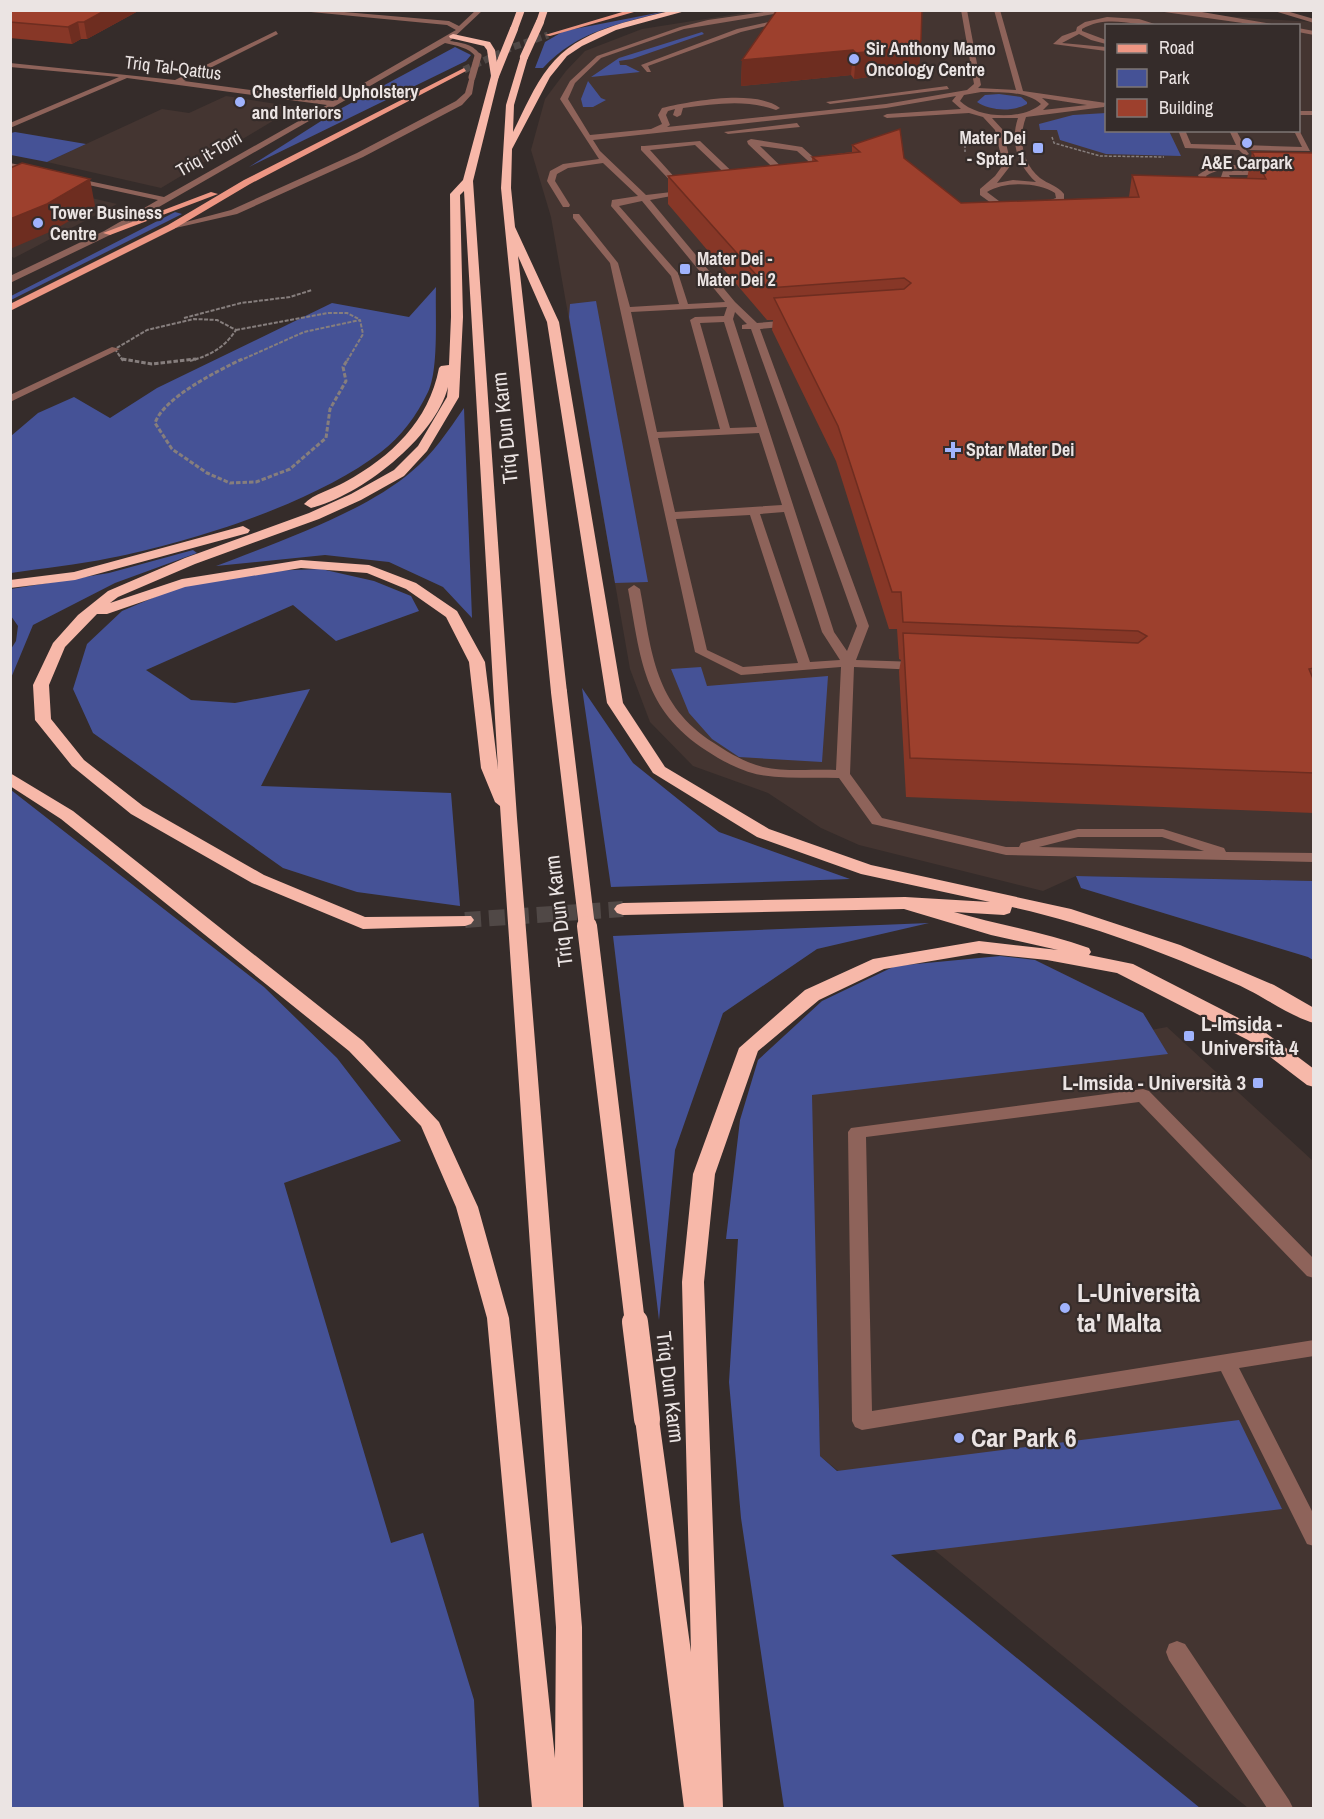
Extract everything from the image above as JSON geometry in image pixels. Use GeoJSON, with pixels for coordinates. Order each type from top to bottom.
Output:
{"type":"FeatureCollection","features":[{"type":"Feature","properties":{"kind":"highway","name":"Triq Dun Karm"},"geometry":{"type":"LineString","coordinates":[[521,10],[495,76],[468,181],[509,818],[569,1627],[569,1809]]}},
{"type":"Feature","properties":{"kind":"highway","name":"Triq Dun Karm"},"geometry":{"type":"LineString","coordinates":[[544,10],[524,57],[510,105],[506,188],[559,692],[647,1419],[698,1809]]}},
{"type":"Feature","properties":{"kind":"highway"},"geometry":{"type":"LineString","coordinates":[[508,151],[552,68],[571,49],[611,30],[686,10]]}},
{"type":"Feature","properties":{"kind":"highway"},"geometry":{"type":"LineString","coordinates":[[456,33],[487,44],[492,50],[495,76]]}},
{"type":"Feature","properties":{"kind":"highway"},"geometry":{"type":"LineString","coordinates":[[465,920],[363,923],[258,879],[137,810],[78,763],[43,720],[41,685],[58,646],[83,618],[113,594],[136,583],[314,516],[356,497],[399,473],[423,448],[453,397],[457,317],[455,194],[468,181]]}},
{"type":"Feature","properties":{"kind":"highway"},"geometry":{"type":"LineString","coordinates":[[511,228],[553,322],[615,703],[659,770],[763,833],[867,870],[1065,913],[1173,949],[1267,990],[1314,1017]]}},
{"type":"Feature","properties":{"kind":"highway"},"geometry":{"type":"LineString","coordinates":[[10,584],[75,576],[235,533],[323,500],[383,465],[421,427],[445,385],[446,321],[457,317]]}},
{"type":"Feature","properties":{"kind":"highway"},"geometry":{"type":"LineString","coordinates":[[83,618],[182,583],[301,564],[369,569],[411,586],[452,614],[477,662],[489,768],[509,818]]}},
{"type":"Feature","properties":{"kind":"highway"},"geometry":{"type":"LineString","coordinates":[[10,778],[67,815],[356,1047],[429,1122],[467,1207],[498,1318],[546,1809]]}},
{"type":"Feature","properties":{"kind":"highway"},"geometry":{"type":"LineString","coordinates":[[623,909],[904,903],[1065,913]]}},
{"type":"Feature","properties":{"kind":"highway"},"geometry":{"type":"LineString","coordinates":[[904,903],[991,929],[1052,940],[1126,968],[1255,1035],[1314,1080]]}},
{"type":"Feature","properties":{"kind":"highway"},"geometry":{"type":"LineString","coordinates":[[709,1809],[693,1282],[704,1174],[749,1048],[812,994],[880,963],[979,947],[1047,954],[1126,968]]}},
{"type":"Feature","properties":{"kind":"main road"},"geometry":{"type":"LineString","coordinates":[[548,35],[638,10]]}},
{"type":"Feature","properties":{"kind":"main road"},"geometry":{"type":"LineString","coordinates":[[10,308],[171,228],[247,182],[464,70]]}},
{"type":"Feature","properties":{"kind":"main road"},"geometry":{"type":"LineString","coordinates":[[107,233],[247,182]]}},
{"type":"Feature","properties":{"kind":"street"},"geometry":{"type":"LineString","coordinates":[[293,10],[449,23],[456,33]]}},
{"type":"Feature","properties":{"kind":"street","name":"Triq it-Torri"},"geometry":{"type":"LineString","coordinates":[[10,280],[107,233],[443,41],[456,33],[480,10]]}},
{"type":"Feature","properties":{"kind":"street"},"geometry":{"type":"LineString","coordinates":[[795,10],[708,22],[682,28],[599,57],[572,82],[564,99],[597,152],[643,197],[754,326],[863,626],[848,663],[843,774],[877,820],[1006,851],[1314,858]]}},
{"type":"Feature","properties":{"kind":"street"},"geometry":{"type":"LineString","coordinates":[[964,10],[978,85]]}},
{"type":"Feature","properties":{"kind":"street"},"geometry":{"type":"LineString","coordinates":[[997,10],[1020,92]]}},
{"type":"Feature","properties":{"kind":"street"},"geometry":{"type":"LineString","coordinates":[[1153,10],[1269,24]]}},
{"type":"Feature","properties":{"kind":"street"},"geometry":{"type":"LineString","coordinates":[[1274,10],[1293,13],[1314,23]]}},
{"type":"Feature","properties":{"kind":"street"},"geometry":{"type":"LineString","coordinates":[[1232,24],[1240,19]]}},
{"type":"Feature","properties":{"kind":"street"},"geometry":{"type":"LineString","coordinates":[[1079,32],[1079,28],[1084,24],[1106,20],[1149,24]]}},
{"type":"Feature","properties":{"kind":"street"},"geometry":{"type":"LineString","coordinates":[[708,22],[739,30]]}},
{"type":"Feature","properties":{"kind":"street"},"geometry":{"type":"LineString","coordinates":[[649,71],[644,65],[739,30],[785,22]]}},
{"type":"Feature","properties":{"kind":"street"},"geometry":{"type":"LineString","coordinates":[[1079,32],[1064,37],[1056,44],[1105,46]]}},
{"type":"Feature","properties":{"kind":"street"},"geometry":{"type":"LineString","coordinates":[[1079,32],[1105,45]]}},
{"type":"Feature","properties":{"kind":"street"},"geometry":{"type":"LineString","coordinates":[[175,83],[276,33]]}},
{"type":"Feature","properties":{"kind":"street"},"geometry":{"type":"LineString","coordinates":[[1064,37],[1105,46]]}},
{"type":"Feature","properties":{"kind":"street"},"geometry":{"type":"LineString","coordinates":[[171,228],[234,212],[360,155],[459,104],[468,94],[477,56],[475,51],[466,46],[443,41]]}},
{"type":"Feature","properties":{"kind":"street","name":"Triq Tal-Qattus"},"geometry":{"type":"LineString","coordinates":[[10,65],[126,76],[332,103]]}},
{"type":"Feature","properties":{"kind":"street"},"geometry":{"type":"LineString","coordinates":[[10,126],[126,76]]}},
{"type":"Feature","properties":{"kind":"street"},"geometry":{"type":"LineString","coordinates":[[967,111],[956,101],[978,85]]}},
{"type":"Feature","properties":{"kind":"street"},"geometry":{"type":"LineString","coordinates":[[816,113],[816,103],[978,85]]}},
{"type":"Feature","properties":{"kind":"street"},"geometry":{"type":"LineString","coordinates":[[680,106],[677,117],[719,123],[886,106],[995,90],[1105,106]]}},
{"type":"Feature","properties":{"kind":"street"},"geometry":{"type":"LineString","coordinates":[[1032,95],[1045,104],[1043,108],[1032,114]]}},
{"type":"Feature","properties":{"kind":"street"},"geometry":{"type":"LineString","coordinates":[[730,132],[698,133],[669,127],[662,115],[665,110],[694,105],[760,101],[776,108]]}},
{"type":"Feature","properties":{"kind":"street"},"geometry":{"type":"LineString","coordinates":[[689,120],[694,105]]}},
{"type":"Feature","properties":{"kind":"street"},"geometry":{"type":"LineString","coordinates":[[881,117],[967,111],[986,115],[1023,115],[1105,106]]}},
{"type":"Feature","properties":{"kind":"street"},"geometry":{"type":"LineString","coordinates":[[985,210],[985,192],[1007,165],[999,130],[986,115]]}},
{"type":"Feature","properties":{"kind":"street"},"geometry":{"type":"LineString","coordinates":[[1023,115],[1017,127],[1024,167],[1045,185],[1060,194],[1069,206]]}},
{"type":"Feature","properties":{"kind":"street"},"geometry":{"type":"LineString","coordinates":[[10,120],[21,121]]}},
{"type":"Feature","properties":{"kind":"street"},"geometry":{"type":"LineString","coordinates":[[588,138],[654,130],[689,120]]}},
{"type":"Feature","properties":{"kind":"street"},"geometry":{"type":"LineString","coordinates":[[719,133],[804,125]]}},
{"type":"Feature","properties":{"kind":"street"},"geometry":{"type":"LineString","coordinates":[[759,129],[748,135],[751,142],[792,181]]}},
{"type":"Feature","properties":{"kind":"street"},"geometry":{"type":"LineString","coordinates":[[1182,132],[1188,146],[1307,149]]}},
{"type":"Feature","properties":{"kind":"street"},"geometry":{"type":"LineString","coordinates":[[1233,132],[1254,170]]}},
{"type":"Feature","properties":{"kind":"street"},"geometry":{"type":"LineString","coordinates":[[1298,132],[1314,158]]}},
{"type":"Feature","properties":{"kind":"street"},"geometry":{"type":"LineString","coordinates":[[617,144],[696,136]]}},
{"type":"Feature","properties":{"kind":"street"},"geometry":{"type":"LineString","coordinates":[[687,192],[644,148],[697,142],[743,186]]}},
{"type":"Feature","properties":{"kind":"street"},"geometry":{"type":"LineString","coordinates":[[751,142],[800,149],[831,177],[821,178]]}},
{"type":"Feature","properties":{"kind":"street"},"geometry":{"type":"LineString","coordinates":[[597,152],[607,148]]}},
{"type":"Feature","properties":{"kind":"street"},"geometry":{"type":"LineString","coordinates":[[566,204],[551,181],[553,173],[566,166],[605,160]]}},
{"type":"Feature","properties":{"kind":"street"},"geometry":{"type":"LineString","coordinates":[[10,165],[43,172]]}},
{"type":"Feature","properties":{"kind":"street"},"geometry":{"type":"LineString","coordinates":[[1254,170],[1226,173],[1225,177],[1236,197],[1220,199],[1209,196],[1202,175],[1207,170],[1224,167],[1254,170],[1279,173]]}},
{"type":"Feature","properties":{"kind":"street"},"geometry":{"type":"LineString","coordinates":[[65,177],[164,199]]}},
{"type":"Feature","properties":{"kind":"street"},"geometry":{"type":"LineString","coordinates":[[782,182],[801,180]]}},
{"type":"Feature","properties":{"kind":"street"},"geometry":{"type":"LineString","coordinates":[[985,192],[1014,182],[1045,185]]}},
{"type":"Feature","properties":{"kind":"street"},"geometry":{"type":"LineString","coordinates":[[732,188],[753,185]]}},
{"type":"Feature","properties":{"kind":"street"},"geometry":{"type":"LineString","coordinates":[[684,307],[675,275],[615,206],[615,202],[698,191]]}},
{"type":"Feature","properties":{"kind":"street"},"geometry":{"type":"LineString","coordinates":[[985,192],[997,203],[1025,207],[1055,203],[1060,199],[1060,194]]}},
{"type":"Feature","properties":{"kind":"street"},"geometry":{"type":"LineString","coordinates":[[576,216],[614,263],[700,652],[741,672],[848,663],[931,667]]}},
{"type":"Feature","properties":{"kind":"street"},"geometry":{"type":"LineString","coordinates":[[10,271],[21,275]]}},
{"type":"Feature","properties":{"kind":"street"},"geometry":{"type":"LineString","coordinates":[[626,310],[732,303]]}},
{"type":"Feature","properties":{"kind":"street"},"geometry":{"type":"LineString","coordinates":[[732,303],[729,323],[788,508],[828,632],[848,663]]}},
{"type":"Feature","properties":{"kind":"street"},"geometry":{"type":"LineString","coordinates":[[726,432],[696,320],[754,326],[799,323]]}},
{"type":"Feature","properties":{"kind":"street"},"geometry":{"type":"LineString","coordinates":[[10,399],[115,349]]}},
{"type":"Feature","properties":{"kind":"street"},"geometry":{"type":"LineString","coordinates":[[652,435],[763,430]]}},
{"type":"Feature","properties":{"kind":"street"},"geometry":{"type":"LineString","coordinates":[[670,516],[788,508]]}},
{"type":"Feature","properties":{"kind":"street"},"geometry":{"type":"LineString","coordinates":[[754,511],[805,666]]}},
{"type":"Feature","properties":{"kind":"street"},"geometry":{"type":"LineString","coordinates":[[634,589],[649,668],[664,704],[690,734],[726,757],[762,771],[843,774]]}},
{"type":"Feature","properties":{"kind":"street"},"geometry":{"type":"LineString","coordinates":[[1006,851],[1078,833],[1163,833],[1237,857]]}},
{"type":"Feature","properties":{"kind":"street"},"geometry":{"type":"LineString","coordinates":[[1314,1271],[1143,1095],[857,1132],[862,1421],[1227,1364],[1314,1348]]}},
{"type":"Feature","properties":{"kind":"street"},"geometry":{"type":"LineString","coordinates":[[1227,1364],[1314,1537]]}},
{"type":"Feature","properties":{"kind":"street"},"geometry":{"type":"LineString","coordinates":[[1178,1652],[1281,1809]]}},
{"type":"Feature","properties":{"kind":"path"},"geometry":{"type":"LineString","coordinates":[[1051,133],[1054,143],[1100,156],[1165,157]]}},
{"type":"Feature","properties":{"kind":"path"},"geometry":{"type":"LineString","coordinates":[[236,330],[232,339],[217,350],[189,362],[140,365],[123,361],[115,349],[147,330],[169,323],[241,303],[290,297],[312,290]]}},
{"type":"Feature","properties":{"kind":"path"},"geometry":{"type":"LineString","coordinates":[[169,323],[194,319],[217,320],[236,330],[328,313],[347,314],[360,320]]}},
{"type":"Feature","properties":{"kind":"path"},"geometry":{"type":"LineString","coordinates":[[360,320],[363,334],[343,367],[346,381],[330,410],[326,438],[290,469],[256,482],[230,483],[207,473],[172,449],[155,423],[158,414],[168,403],[230,365],[268,346],[304,332],[360,320]]}},
{"type":"Feature","properties":{"kind":"shaded area","name":"Sptar Mater Dei"},"geometry":{"type":"Polygon","coordinates":[[[762,10],[1132,10],[1313,22],[1313,881],[1076,876],[1043,891],[859,845],[821,828],[768,793],[693,766],[650,722],[630,669],[551,217],[531,150],[545,99],[585,51],[642,29],[762,10]]]}},
{"type":"Feature","properties":{"kind":"shaded area"},"geometry":{"type":"Polygon","coordinates":[[[226,96],[296,107],[161,188],[47,162],[162,109],[189,113],[226,96]]]}},
{"type":"Feature","properties":{"kind":"shaded area","name":"Tower Business Centre"},"geometry":{"type":"Polygon","coordinates":[[[32,184],[117,204],[14,258],[11,256],[10,194],[32,184]]]}},
{"type":"Feature","properties":{"kind":"shaded area","name":"L-Università ta' Malta"},"geometry":{"type":"Polygon","coordinates":[[[1167,1027],[1313,1161],[1313,1808],[1248,1808],[820,1456],[811,1095],[1167,1027]]]}},
{"type":"Feature","properties":{"kind":"green space"},"geometry":{"type":"Polygon","coordinates":[[[667,11],[600,30],[556,55],[543,68],[535,68],[545,42],[564,31],[667,11]]]}},
{"type":"Feature","properties":{"kind":"green space"},"geometry":{"type":"Polygon","coordinates":[[[702,32],[704,34],[632,59],[619,61],[620,65],[626,65],[640,72],[591,77],[619,58],[702,32]]]}},
{"type":"Feature","properties":{"kind":"green space"},"geometry":{"type":"Polygon","coordinates":[[[455,47],[471,55],[466,61],[249,167],[340,109],[455,47]]]}},
{"type":"Feature","properties":{"kind":"green space"},"geometry":{"type":"Polygon","coordinates":[[[588,81],[601,98],[606,100],[593,107],[583,107],[581,99],[588,81]]]}},
{"type":"Feature","properties":{"kind":"green space"},"geometry":{"type":"Polygon","coordinates":[[[985,95],[1021,97],[1027,104],[1002,109],[988,107],[977,102],[985,95]]]}},
{"type":"Feature","properties":{"kind":"green space"},"geometry":{"type":"Polygon","coordinates":[[[1105,113],[1105,132],[1169,132],[1181,156],[1106,154],[1060,140],[1057,130],[1040,130],[1039,124],[1073,115],[1105,113]]]}},
{"type":"Feature","properties":{"kind":"green space"},"geometry":{"type":"Polygon","coordinates":[[[11,133],[86,144],[47,162],[11,155],[11,133]]]}},
{"type":"Feature","properties":{"kind":"green space"},"geometry":{"type":"Polygon","coordinates":[[[175,212],[182,214],[11,300],[11,296],[175,212]]]}},
{"type":"Feature","properties":{"kind":"green space"},"geometry":{"type":"Polygon","coordinates":[[[436,287],[434,370],[428,392],[414,417],[395,440],[354,471],[288,504],[178,542],[98,560],[11,573],[11,436],[38,413],[74,397],[110,418],[157,388],[332,303],[409,317],[436,287]]]}},
{"type":"Feature","properties":{"kind":"green space"},"geometry":{"type":"Polygon","coordinates":[[[596,301],[648,582],[615,583],[569,317],[570,304],[596,301]]]}},
{"type":"Feature","properties":{"kind":"green space"},"geometry":{"type":"Polygon","coordinates":[[[464,408],[472,618],[443,587],[389,562],[325,555],[216,566],[318,526],[369,501],[391,487],[426,458],[464,408]]]}},
{"type":"Feature","properties":{"kind":"green space"},"geometry":{"type":"Polygon","coordinates":[[[193,550],[197,553],[115,583],[33,625],[11,678],[11,649],[16,641],[18,626],[11,616],[11,589],[109,573],[193,550]]]}},
{"type":"Feature","properties":{"kind":"green space"},"geometry":{"type":"Polygon","coordinates":[[[321,569],[374,581],[411,596],[419,611],[336,641],[293,605],[146,670],[191,700],[235,703],[310,689],[261,786],[451,793],[460,906],[357,892],[283,868],[93,733],[73,689],[87,644],[122,611],[183,585],[266,571],[321,569]]]}},
{"type":"Feature","properties":{"kind":"green space"},"geometry":{"type":"Polygon","coordinates":[[[701,667],[707,686],[828,676],[822,762],[739,757],[712,739],[689,713],[671,669],[701,667]]]}},
{"type":"Feature","properties":{"kind":"green space"},"geometry":{"type":"Polygon","coordinates":[[[582,688],[633,763],[719,832],[850,879],[611,887],[582,688]]]}},
{"type":"Feature","properties":{"kind":"green space"},"geometry":{"type":"Polygon","coordinates":[[[11,790],[264,987],[337,1058],[401,1141],[284,1183],[391,1543],[423,1533],[474,1700],[479,1808],[11,1808],[11,790]]]}},
{"type":"Feature","properties":{"kind":"green space"},"geometry":{"type":"Polygon","coordinates":[[[1076,876],[1313,881],[1313,960],[1081,888],[1076,876]]]}},
{"type":"Feature","properties":{"kind":"green space"},"geometry":{"type":"Polygon","coordinates":[[[929,923],[817,949],[723,1013],[675,1150],[659,1320],[613,936],[929,923]]]}},
{"type":"Feature","properties":{"kind":"green space"},"geometry":{"type":"Polygon","coordinates":[[[1000,956],[1035,960],[1143,1013],[1168,1054],[812,1095],[820,1456],[837,1471],[1239,1420],[1282,1509],[891,1555],[1200,1808],[784,1808],[741,1518],[729,1382],[738,1239],[726,1239],[740,1120],[758,1060],[822,1001],[895,966],[1000,956]]]}},
{"type":"Feature","properties":{"kind":"building"},"geometry":{"type":"Polygon","coordinates":[[[11,10],[106,10],[84,22],[68,27],[10,22],[11,10]]]}},
{"type":"Feature","properties":{"kind":"building"},"geometry":{"type":"Polygon","coordinates":[[[777,10],[922,10],[921,41],[899,48],[856,53],[853,50],[742,60],[777,10]]]}},
{"type":"Feature","properties":{"kind":"building","name":"Sptar Mater Dei"},"geometry":{"type":"Polygon","coordinates":[[[900,129],[904,158],[961,203],[1139,197],[1132,175],[1266,179],[1252,152],[1314,153],[1314,668],[1309,669],[1314,681],[1314,773],[910,758],[903,633],[1138,643],[1147,636],[1138,631],[903,622],[901,592],[892,592],[838,426],[774,298],[904,289],[911,283],[904,278],[768,288],[668,176],[817,161],[812,157],[860,152],[852,145],[900,129]]]}},
{"type":"Feature","properties":{"kind":"building"},"geometry":{"type":"Polygon","coordinates":[[[22,163],[90,179],[47,204],[10,219],[10,168],[22,163]]]}},
{"type":"Feature","properties":{"kind":"tunnel"},"geometry":{"type":"LineString","coordinates":[[464,70],[513,47],[548,35]]}},
{"type":"Feature","properties":{"kind":"tunnel"},"geometry":{"type":"LineString","coordinates":[[465,920],[623,909]]}},
{"type":"Feature","properties":{"kind":"place","name":"Sir Anthony Mamo Oncology Centre"},"geometry":{"type":"Point","coordinates":[854,59]}},
{"type":"Feature","properties":{"kind":"place","name":"Chesterfield Upholstery and Interiors"},"geometry":{"type":"Point","coordinates":[240,102]}},
{"type":"Feature","properties":{"kind":"place","name":"A&E Carpark"},"geometry":{"type":"Point","coordinates":[1247,143]}},
{"type":"Feature","properties":{"kind":"place","name":"Mater Dei - Sptar 1"},"geometry":{"type":"Point","coordinates":[1038,148]}},
{"type":"Feature","properties":{"kind":"place","name":"Tower Business Centre"},"geometry":{"type":"Point","coordinates":[38,223]}},
{"type":"Feature","properties":{"kind":"place","name":"Mater Dei - Mater Dei 2"},"geometry":{"type":"Point","coordinates":[685,269]}},
{"type":"Feature","properties":{"kind":"place","name":"Sptar Mater Dei"},"geometry":{"type":"Point","coordinates":[953,450]}},
{"type":"Feature","properties":{"kind":"place","name":"L-Imsida - Università 4"},"geometry":{"type":"Point","coordinates":[1189,1036]}},
{"type":"Feature","properties":{"kind":"place","name":"L-Imsida - Università 3"},"geometry":{"type":"Point","coordinates":[1258,1083]}},
{"type":"Feature","properties":{"kind":"place","name":"L-Università ta' Malta"},"geometry":{"type":"Point","coordinates":[1065,1308]}},
{"type":"Feature","properties":{"kind":"place","name":"Car Park 6"},"geometry":{"type":"Point","coordinates":[959,1438]}}]}
